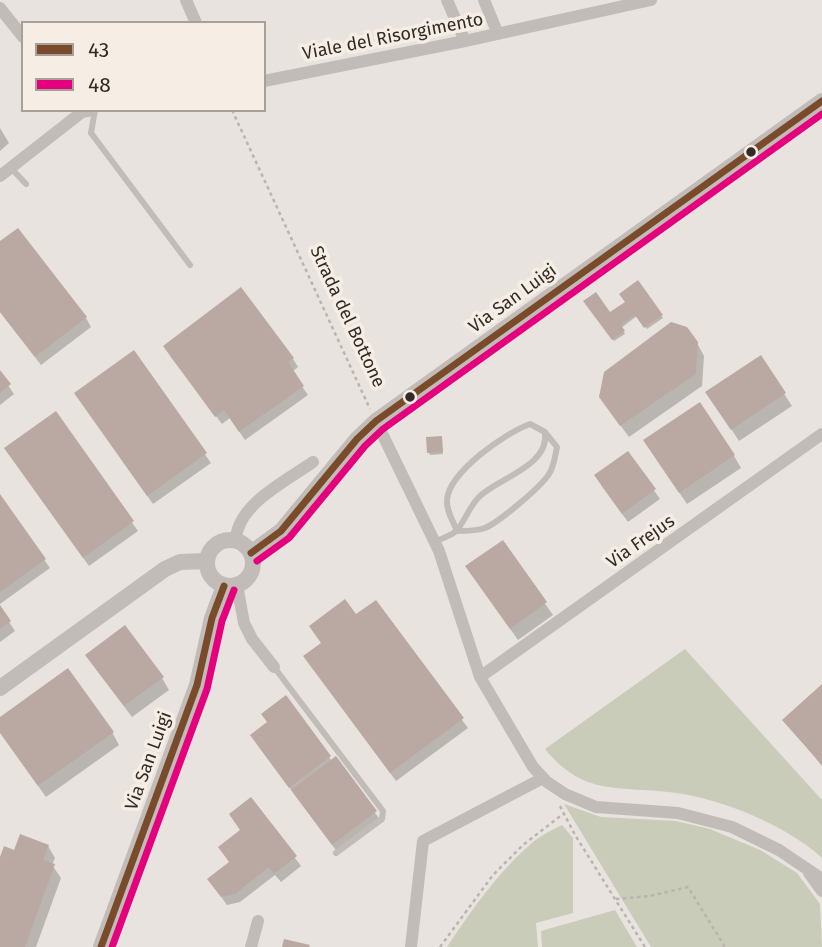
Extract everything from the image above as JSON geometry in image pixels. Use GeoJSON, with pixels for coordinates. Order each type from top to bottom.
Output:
{"type":"FeatureCollection","features":[{"type":"Feature","properties":{"kind":"street"},"geometry":{"type":"LineString","coordinates":[[186,0],[194,21]]}},
{"type":"Feature","properties":{"kind":"street"},"geometry":{"type":"LineString","coordinates":[[447,0],[465,41]]}},
{"type":"Feature","properties":{"kind":"street"},"geometry":{"type":"LineString","coordinates":[[484,0],[498,34]]}},
{"type":"Feature","properties":{"kind":"street","name":"Viale del Risorgimento"},"geometry":{"type":"LineString","coordinates":[[266,81],[651,0]]}},
{"type":"Feature","properties":{"kind":"street"},"geometry":{"type":"LineString","coordinates":[[0,8],[21,34]]}},
{"type":"Feature","properties":{"kind":"street","name":"Via San Luigi"},"geometry":{"type":"LineString","coordinates":[[101,947],[197,685],[212,618],[231,586],[245,581],[251,573],[251,553],[281,531],[357,439],[376,421],[822,101]]}},
{"type":"Feature","properties":{"kind":"street"},"geometry":{"type":"LineString","coordinates":[[5,172],[87,112]]}},
{"type":"Feature","properties":{"kind":"street"},"geometry":{"type":"LineString","coordinates":[[376,421],[435,542],[480,677],[533,767],[543,778],[565,794],[596,807],[678,813],[732,827],[767,843],[822,879]]}},
{"type":"Feature","properties":{"kind":"street","name":"Via Frejus"},"geometry":{"type":"LineString","coordinates":[[480,677],[822,434]]}},
{"type":"Feature","properties":{"kind":"street"},"geometry":{"type":"LineString","coordinates":[[236,541],[238,525],[247,510],[313,462]]}},
{"type":"Feature","properties":{"kind":"street"},"geometry":{"type":"LineString","coordinates":[[251,553],[236,541],[226,540],[210,551],[206,561],[210,576],[231,586],[252,639],[274,667]]}},
{"type":"Feature","properties":{"kind":"street"},"geometry":{"type":"LineString","coordinates":[[0,688],[165,569],[180,562],[206,561]]}},
{"type":"Feature","properties":{"kind":"street"},"geometry":{"type":"LineString","coordinates":[[411,947],[423,841],[543,778]]}},
{"type":"Feature","properties":{"kind":"street"},"geometry":{"type":"LineString","coordinates":[[805,867],[822,891]]}},
{"type":"Feature","properties":{"kind":"street"},"geometry":{"type":"LineString","coordinates":[[251,947],[258,921]]}},
{"type":"Feature","properties":{"kind":"lane"},"geometry":{"type":"LineString","coordinates":[[88,112],[91,133],[190,265]]}},
{"type":"Feature","properties":{"kind":"lane"},"geometry":{"type":"LineString","coordinates":[[5,172],[26,184]]}},
{"type":"Feature","properties":{"kind":"lane"},"geometry":{"type":"LineString","coordinates":[[435,542],[457,531],[486,527],[503,516],[550,474],[557,447],[545,432],[530,424],[516,430],[457,476],[449,488],[446,502],[457,531]]}},
{"type":"Feature","properties":{"kind":"lane"},"geometry":{"type":"LineString","coordinates":[[457,531],[478,498],[530,464],[546,440],[545,432]]}},
{"type":"Feature","properties":{"kind":"lane"},"geometry":{"type":"LineString","coordinates":[[274,667],[383,811],[382,819],[336,853]]}},
{"type":"Feature","properties":{"kind":"path","name":"Strada del Bottone"},"geometry":{"type":"LineString","coordinates":[[233,112],[376,421]]}},
{"type":"Feature","properties":{"kind":"path"},"geometry":{"type":"LineString","coordinates":[[565,794],[560,808],[563,814],[645,947]]}},
{"type":"Feature","properties":{"kind":"path"},"geometry":{"type":"LineString","coordinates":[[440,947],[493,875],[523,845],[563,814]]}},
{"type":"Feature","properties":{"kind":"path"},"geometry":{"type":"LineString","coordinates":[[615,899],[650,896],[688,887],[725,947]]}},
{"type":"Feature","properties":{"kind":"green space"},"geometry":{"type":"Polygon","coordinates":[[[685,649],[822,800],[822,858],[808,846],[773,825],[713,801],[676,793],[589,782],[560,765],[545,749],[685,649]]]}},
{"type":"Feature","properties":{"kind":"green space"},"geometry":{"type":"Polygon","coordinates":[[[564,804],[601,817],[676,821],[710,829],[760,850],[797,873],[820,904],[822,947],[651,947],[564,804]]]}},
{"type":"Feature","properties":{"kind":"green space"},"geometry":{"type":"Polygon","coordinates":[[[562,825],[573,838],[573,913],[536,923],[538,947],[447,947],[476,905],[509,865],[533,842],[562,825]]]}},
{"type":"Feature","properties":{"kind":"green space"},"geometry":{"type":"Polygon","coordinates":[[[615,910],[637,947],[542,947],[541,931],[615,910]]]}},
{"type":"Feature","properties":{"kind":"building"},"geometry":{"type":"Polygon","coordinates":[[[18,228],[87,317],[35,357],[0,312],[0,241],[18,228]]]}},
{"type":"Feature","properties":{"kind":"building"},"geometry":{"type":"Polygon","coordinates":[[[638,280],[663,315],[644,328],[635,315],[621,325],[625,331],[612,340],[583,301],[596,292],[610,312],[625,302],[619,294],[638,280]]]}},
{"type":"Feature","properties":{"kind":"building"},"geometry":{"type":"Polygon","coordinates":[[[241,287],[294,358],[288,362],[304,386],[239,432],[224,410],[215,417],[163,346],[241,287]]]}},
{"type":"Feature","properties":{"kind":"building"},"geometry":{"type":"Polygon","coordinates":[[[671,322],[687,327],[698,342],[696,374],[620,426],[599,397],[604,372],[671,322]]]}},
{"type":"Feature","properties":{"kind":"building"},"geometry":{"type":"Polygon","coordinates":[[[134,350],[207,453],[147,496],[74,393],[134,350]]]}},
{"type":"Feature","properties":{"kind":"building"},"geometry":{"type":"Polygon","coordinates":[[[761,355],[786,393],[731,430],[705,392],[761,355]]]}},
{"type":"Feature","properties":{"kind":"building"},"geometry":{"type":"Polygon","coordinates":[[[0,370],[11,384],[0,393],[0,370]]]}},
{"type":"Feature","properties":{"kind":"building"},"geometry":{"type":"Polygon","coordinates":[[[700,402],[735,455],[679,493],[643,440],[700,402]]]}},
{"type":"Feature","properties":{"kind":"building"},"geometry":{"type":"Polygon","coordinates":[[[56,411],[134,521],[83,558],[4,448],[56,411]]]}},
{"type":"Feature","properties":{"kind":"building"},"geometry":{"type":"Polygon","coordinates":[[[442,436],[443,452],[427,453],[426,437],[442,436]]]}},
{"type":"Feature","properties":{"kind":"building"},"geometry":{"type":"Polygon","coordinates":[[[628,451],[656,489],[622,514],[594,475],[628,451]]]}},
{"type":"Feature","properties":{"kind":"building"},"geometry":{"type":"Polygon","coordinates":[[[0,494],[46,559],[0,592],[0,494]]]}},
{"type":"Feature","properties":{"kind":"building"},"geometry":{"type":"Polygon","coordinates":[[[503,540],[547,602],[510,629],[465,566],[503,540]]]}},
{"type":"Feature","properties":{"kind":"building"},"geometry":{"type":"Polygon","coordinates":[[[345,599],[356,614],[376,600],[464,718],[390,773],[303,656],[321,643],[309,626],[345,599]]]}},
{"type":"Feature","properties":{"kind":"building"},"geometry":{"type":"Polygon","coordinates":[[[0,605],[11,621],[0,629],[0,605]]]}},
{"type":"Feature","properties":{"kind":"building"},"geometry":{"type":"Polygon","coordinates":[[[125,625],[164,677],[124,706],[85,655],[125,625]]]}},
{"type":"Feature","properties":{"kind":"building"},"geometry":{"type":"Polygon","coordinates":[[[68,668],[114,732],[38,786],[0,733],[0,717],[68,668]]]}},
{"type":"Feature","properties":{"kind":"building"},"geometry":{"type":"Polygon","coordinates":[[[822,684],[822,765],[782,720],[822,684]]]}},
{"type":"Feature","properties":{"kind":"building"},"geometry":{"type":"Polygon","coordinates":[[[286,695],[331,756],[289,788],[250,735],[267,722],[261,714],[286,695]]]}},
{"type":"Feature","properties":{"kind":"building"},"geometry":{"type":"Polygon","coordinates":[[[336,756],[377,811],[332,845],[291,790],[336,756]]]}},
{"type":"Feature","properties":{"kind":"building"},"geometry":{"type":"Polygon","coordinates":[[[251,797],[297,856],[274,874],[269,867],[235,894],[221,897],[207,879],[229,862],[218,847],[240,830],[229,814],[251,797]]]}},
{"type":"Feature","properties":{"kind":"building"},"geometry":{"type":"Polygon","coordinates":[[[20,834],[49,845],[43,860],[55,864],[25,947],[0,947],[0,857],[4,846],[14,850],[20,834]]]}},
{"type":"Feature","properties":{"kind":"building"},"geometry":{"type":"Polygon","coordinates":[[[284,939],[310,945],[282,947],[284,939]]]}},
{"type":"Feature","properties":{"kind":"transit line","name":"43"},"geometry":{"type":"LineString","coordinates":[[251,553],[281,531],[357,439],[376,421],[822,101]]}},
{"type":"Feature","properties":{"kind":"transit line","name":"48"},"geometry":{"type":"LineString","coordinates":[[257,561],[289,538],[365,446],[383,429],[822,114]]}},
{"type":"Feature","properties":{"kind":"transit line","name":"43"},"geometry":{"type":"LineString","coordinates":[[101,947],[197,685],[212,618],[224,586]]}},
{"type":"Feature","properties":{"kind":"transit line","name":"48"},"geometry":{"type":"LineString","coordinates":[[112,947],[207,689],[222,621],[234,590]]}}]}
